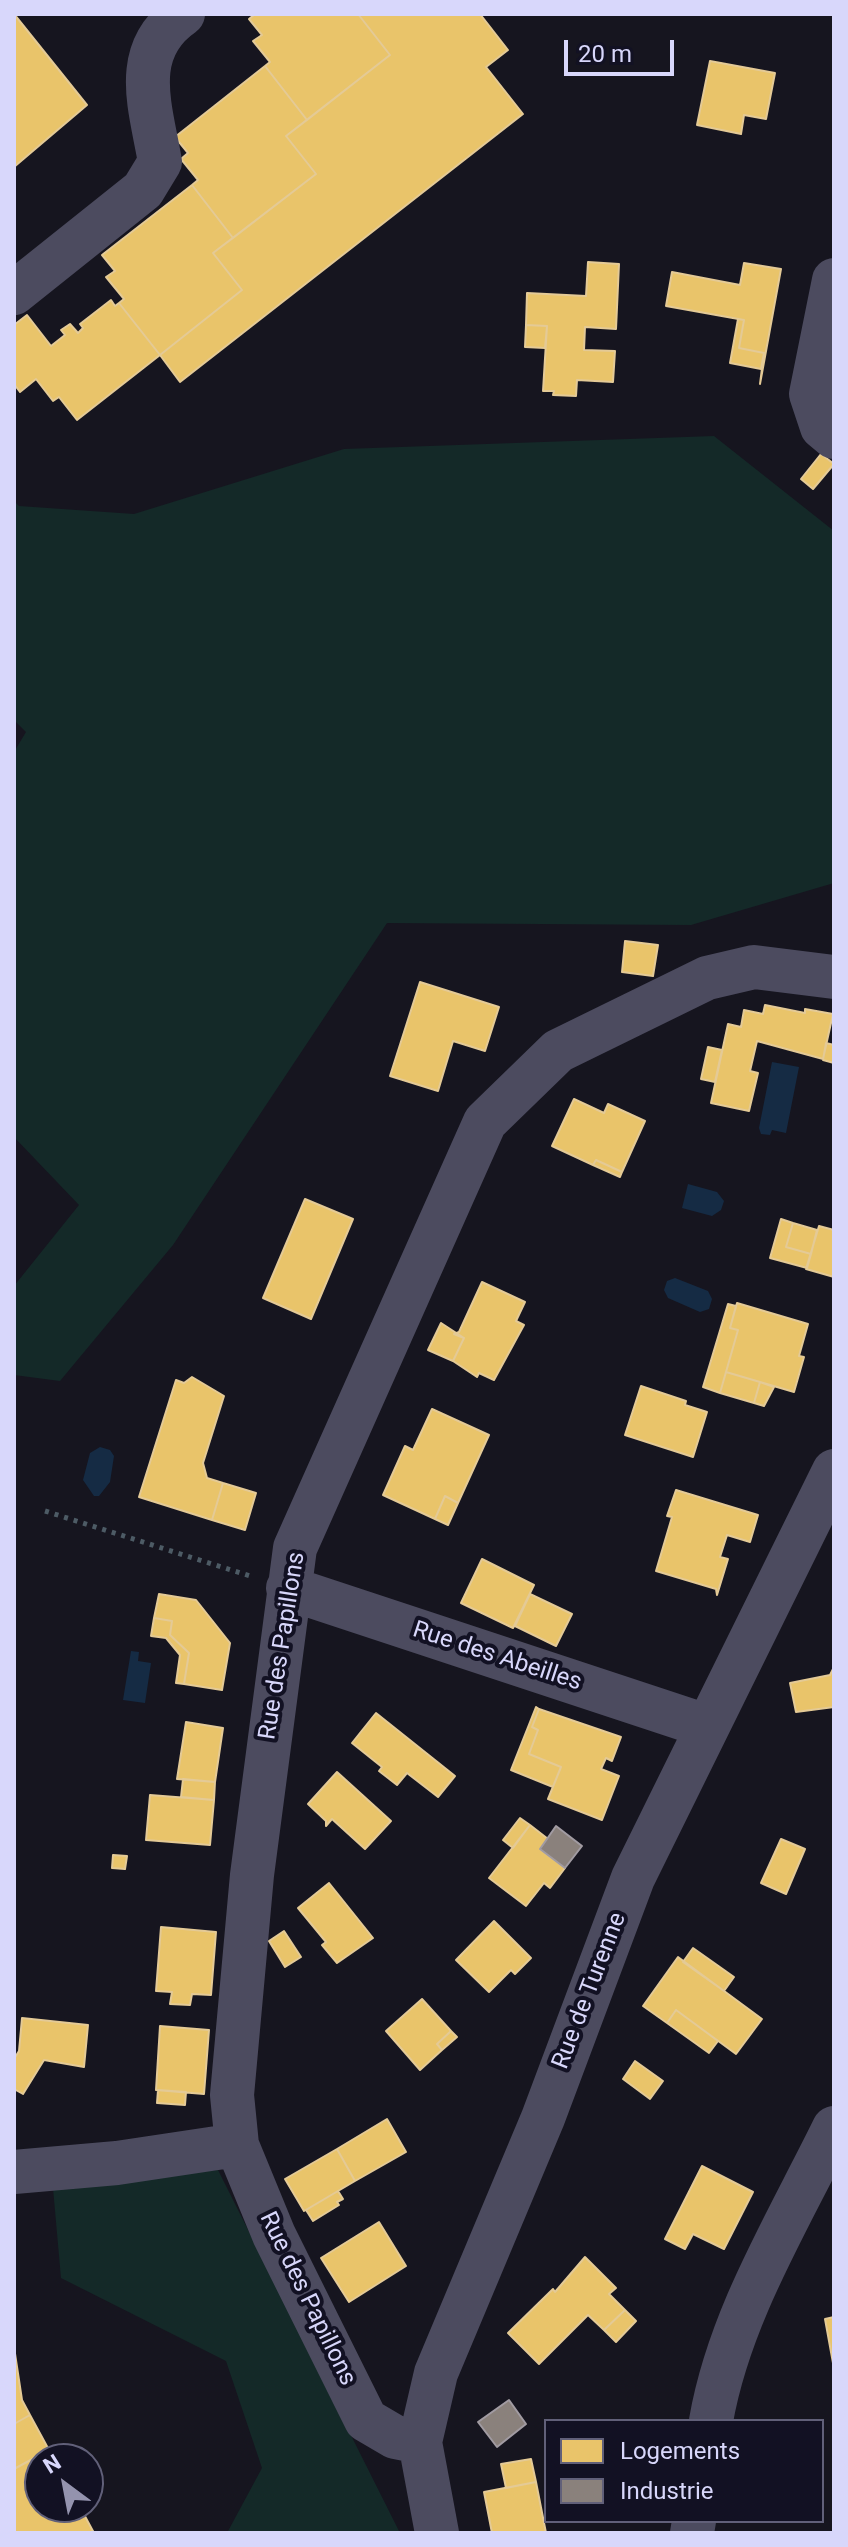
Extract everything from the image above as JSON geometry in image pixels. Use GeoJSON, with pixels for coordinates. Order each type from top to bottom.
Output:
{"type":"FeatureCollection","features":[{"type":"Feature","properties":{"kind":"street"},"geometry":{"type":"LineString","coordinates":[[14,293],[143,190],[160,162],[145,72],[163,27],[183,14]]}},
{"type":"Feature","properties":{"kind":"street"},"geometry":{"type":"LineString","coordinates":[[834,280],[811,394],[822,427],[834,437]]}},
{"type":"Feature","properties":{"kind":"street","name":"Rue des Papillons"},"geometry":{"type":"LineString","coordinates":[[420,2442],[395,2437],[366,2420],[274,2235],[237,2145],[232,2095],[252,1875],[295,1548],[485,1122],[558,1051],[707,978],[754,967],[834,977]]}},
{"type":"Feature","properties":{"kind":"street","name":"Rue de Turenne"},"geometry":{"type":"LineString","coordinates":[[437,2533],[420,2442],[436,2373],[543,2118],[633,1878],[834,1471]]}},
{"type":"Feature","properties":{"kind":"street","name":"Rue des Abeilles"},"geometry":{"type":"LineString","coordinates":[[288,1588],[706,1726]]}},
{"type":"Feature","properties":{"kind":"street"},"geometry":{"type":"LineString","coordinates":[[711,2419],[717,2386],[761,2272],[834,2128]]}},
{"type":"Feature","properties":{"kind":"street"},"geometry":{"type":"LineString","coordinates":[[14,2172],[76,2167],[237,2145]]}},
{"type":"Feature","properties":{"kind":"path"},"geometry":{"type":"LineString","coordinates":[[45,1511],[288,1588]]}},
{"type":"Feature","properties":{"kind":"green space"},"geometry":{"type":"Polygon","coordinates":[[[714,436],[834,531],[834,883],[691,925],[387,923],[173,1245],[60,1381],[14,1375],[14,1286],[79,1205],[14,1137],[14,752],[26,732],[14,720],[14,501],[19,506],[134,514],[344,449],[714,436]]]}},
{"type":"Feature","properties":{"kind":"green space"},"geometry":{"type":"Polygon","coordinates":[[[218,2170],[400,2533],[227,2533],[262,2468],[226,2361],[61,2278],[53,2188],[218,2170]]]}},
{"type":"Feature","properties":{"kind":"water"},"geometry":{"type":"Polygon","coordinates":[[[772,1062],[799,1067],[786,1133],[772,1130],[770,1135],[761,1134],[759,1128],[772,1062]]]}},
{"type":"Feature","properties":{"kind":"water"},"geometry":{"type":"Polygon","coordinates":[[[688,1184],[717,1192],[724,1201],[721,1210],[712,1216],[682,1208],[688,1184]]]}},
{"type":"Feature","properties":{"kind":"water"},"geometry":{"type":"Polygon","coordinates":[[[675,1278],[708,1291],[712,1299],[709,1309],[700,1312],[668,1298],[664,1290],[667,1281],[675,1278]]]}},
{"type":"Feature","properties":{"kind":"water"},"geometry":{"type":"Polygon","coordinates":[[[100,1447],[110,1450],[114,1456],[110,1482],[99,1496],[94,1496],[83,1480],[90,1453],[100,1447]]]}},
{"type":"Feature","properties":{"kind":"water"},"geometry":{"type":"Polygon","coordinates":[[[131,1651],[139,1652],[138,1661],[151,1663],[145,1703],[123,1700],[131,1651]]]}},
{"type":"Feature","properties":{"kind":"building: Logements"},"geometry":{"type":"Polygon","coordinates":[[[14,14],[87,105],[14,167],[14,14]]]}},
{"type":"Feature","properties":{"kind":"building: Logements"},"geometry":{"type":"Polygon","coordinates":[[[255,14],[358,14],[390,55],[307,120],[265,66],[270,62],[253,41],[262,35],[249,19],[255,14]]]}},
{"type":"Feature","properties":{"kind":"building: Logements"},"geometry":{"type":"Polygon","coordinates":[[[358,14],[480,14],[508,50],[486,67],[523,114],[180,382],[160,355],[242,290],[213,253],[316,174],[286,136],[390,55],[358,14]]]}},
{"type":"Feature","properties":{"kind":"building: Logements"},"geometry":{"type":"Polygon","coordinates":[[[710,61],[775,73],[766,119],[744,115],[741,134],[697,125],[710,61]]]}},
{"type":"Feature","properties":{"kind":"building: Logements"},"geometry":{"type":"Polygon","coordinates":[[[265,66],[307,120],[286,136],[316,174],[233,238],[192,185],[198,180],[181,159],[188,153],[175,137],[265,66]]]}},
{"type":"Feature","properties":{"kind":"building: Logements"},"geometry":{"type":"Polygon","coordinates":[[[192,185],[233,238],[213,253],[242,290],[160,355],[119,303],[124,299],[106,277],[115,271],[102,255],[192,185]]]}},
{"type":"Feature","properties":{"kind":"building: Logements"},"geometry":{"type":"Polygon","coordinates":[[[588,262],[619,264],[616,329],[585,327],[584,350],[615,351],[613,382],[577,380],[576,396],[553,395],[554,391],[543,391],[547,326],[526,325],[527,293],[586,296],[588,262]]]}},
{"type":"Feature","properties":{"kind":"building: Logements"},"geometry":{"type":"Polygon","coordinates":[[[744,263],[781,269],[760,384],[764,353],[739,348],[744,320],[666,306],[672,272],[740,285],[744,263]]]}},
{"type":"Feature","properties":{"kind":"building: Logements"},"geometry":{"type":"Polygon","coordinates":[[[111,300],[115,306],[119,303],[160,355],[77,420],[59,397],[53,401],[36,379],[20,392],[14,384],[14,325],[27,315],[51,346],[65,335],[61,330],[70,324],[78,333],[83,328],[80,324],[111,300]]]}},
{"type":"Feature","properties":{"kind":"building: Logements"},"geometry":{"type":"Polygon","coordinates":[[[738,319],[744,320],[739,348],[764,353],[761,369],[730,363],[738,319]]]}},
{"type":"Feature","properties":{"kind":"building: Logements"},"geometry":{"type":"Polygon","coordinates":[[[526,325],[547,326],[545,348],[525,347],[526,325]]]}},
{"type":"Feature","properties":{"kind":"building: Logements"},"geometry":{"type":"Polygon","coordinates":[[[821,454],[834,464],[813,489],[801,479],[821,454]]]}},
{"type":"Feature","properties":{"kind":"building: Logements"},"geometry":{"type":"Polygon","coordinates":[[[625,941],[658,945],[653,976],[622,972],[625,941]]]}},
{"type":"Feature","properties":{"kind":"building: Logements"},"geometry":{"type":"Polygon","coordinates":[[[420,982],[499,1007],[485,1051],[453,1041],[438,1091],[390,1076],[420,982]]]}},
{"type":"Feature","properties":{"kind":"building: Logements"},"geometry":{"type":"Polygon","coordinates":[[[765,1005],[805,1013],[805,1009],[833,1014],[823,1059],[757,1041],[750,1071],[758,1073],[749,1111],[711,1103],[728,1024],[741,1027],[744,1010],[763,1014],[765,1005]]]}},
{"type":"Feature","properties":{"kind":"building: Logements"},"geometry":{"type":"Polygon","coordinates":[[[826,1043],[834,1045],[834,1063],[823,1060],[826,1043]]]}},
{"type":"Feature","properties":{"kind":"building: Logements"},"geometry":{"type":"Polygon","coordinates":[[[708,1047],[722,1050],[715,1082],[701,1079],[708,1047]]]}},
{"type":"Feature","properties":{"kind":"building: Logements"},"geometry":{"type":"Polygon","coordinates":[[[574,1099],[604,1113],[608,1104],[645,1121],[622,1172],[596,1160],[593,1165],[552,1146],[574,1099]]]}},
{"type":"Feature","properties":{"kind":"building: Logements"},"geometry":{"type":"Polygon","coordinates":[[[596,1160],[622,1172],[620,1177],[593,1165],[596,1160]]]}},
{"type":"Feature","properties":{"kind":"building: Logements"},"geometry":{"type":"Polygon","coordinates":[[[305,1199],[353,1219],[311,1319],[263,1298],[305,1199]]]}},
{"type":"Feature","properties":{"kind":"building: Logements"},"geometry":{"type":"Polygon","coordinates":[[[781,1219],[793,1223],[786,1247],[811,1254],[807,1268],[770,1258],[781,1219]]]}},
{"type":"Feature","properties":{"kind":"building: Logements"},"geometry":{"type":"Polygon","coordinates":[[[793,1223],[817,1230],[811,1254],[786,1247],[793,1223]]]}},
{"type":"Feature","properties":{"kind":"building: Logements"},"geometry":{"type":"Polygon","coordinates":[[[819,1226],[834,1230],[834,1277],[806,1269],[819,1226]]]}},
{"type":"Feature","properties":{"kind":"building: Logements"},"geometry":{"type":"Polygon","coordinates":[[[482,1282],[525,1302],[516,1321],[524,1325],[494,1380],[479,1373],[477,1377],[453,1361],[464,1338],[454,1334],[459,1332],[482,1282]]]}},
{"type":"Feature","properties":{"kind":"building: Logements"},"geometry":{"type":"Polygon","coordinates":[[[737,1303],[808,1324],[799,1356],[804,1357],[794,1392],[726,1372],[738,1330],[730,1328],[737,1303]]]}},
{"type":"Feature","properties":{"kind":"building: Logements"},"geometry":{"type":"Polygon","coordinates":[[[728,1304],[736,1306],[730,1328],[738,1330],[720,1393],[703,1387],[728,1304]]]}},
{"type":"Feature","properties":{"kind":"building: Logements"},"geometry":{"type":"Polygon","coordinates":[[[441,1323],[464,1338],[453,1361],[428,1350],[441,1323]]]}},
{"type":"Feature","properties":{"kind":"building: Logements"},"geometry":{"type":"Polygon","coordinates":[[[726,1372],[760,1382],[754,1403],[720,1393],[726,1372]]]}},
{"type":"Feature","properties":{"kind":"building: Logements"},"geometry":{"type":"Polygon","coordinates":[[[192,1377],[224,1396],[203,1463],[207,1478],[223,1483],[212,1520],[139,1497],[176,1380],[184,1383],[192,1377]]]}},
{"type":"Feature","properties":{"kind":"building: Logements"},"geometry":{"type":"Polygon","coordinates":[[[760,1382],[774,1387],[764,1406],[754,1403],[760,1382]]]}},
{"type":"Feature","properties":{"kind":"building: Logements"},"geometry":{"type":"Polygon","coordinates":[[[641,1386],[686,1401],[685,1405],[707,1412],[693,1457],[625,1435],[641,1386]]]}},
{"type":"Feature","properties":{"kind":"building: Logements"},"geometry":{"type":"Polygon","coordinates":[[[432,1409],[489,1435],[458,1503],[445,1496],[435,1519],[383,1495],[405,1446],[413,1450],[432,1409]]]}},
{"type":"Feature","properties":{"kind":"building: Logements"},"geometry":{"type":"Polygon","coordinates":[[[223,1483],[256,1493],[245,1530],[212,1520],[223,1483]]]}},
{"type":"Feature","properties":{"kind":"building: Logements"},"geometry":{"type":"Polygon","coordinates":[[[676,1490],[758,1515],[750,1542],[727,1535],[720,1557],[728,1559],[717,1595],[716,1589],[656,1571],[672,1517],[667,1516],[676,1490]]]}},
{"type":"Feature","properties":{"kind":"building: Logements"},"geometry":{"type":"Polygon","coordinates":[[[445,1496],[458,1503],[448,1525],[435,1519],[445,1496]]]}},
{"type":"Feature","properties":{"kind":"building: Logements"},"geometry":{"type":"Polygon","coordinates":[[[482,1559],[534,1585],[513,1628],[461,1603],[482,1559]]]}},
{"type":"Feature","properties":{"kind":"building: Logements"},"geometry":{"type":"Polygon","coordinates":[[[159,1594],[196,1600],[230,1643],[222,1690],[184,1684],[189,1653],[170,1635],[172,1621],[154,1618],[159,1594]]]}},
{"type":"Feature","properties":{"kind":"building: Logements"},"geometry":{"type":"Polygon","coordinates":[[[530,1594],[572,1614],[556,1646],[515,1626],[530,1594]]]}},
{"type":"Feature","properties":{"kind":"building: Logements"},"geometry":{"type":"Polygon","coordinates":[[[154,1618],[172,1621],[170,1635],[189,1653],[184,1684],[176,1683],[180,1655],[166,1638],[151,1636],[154,1618]]]}},
{"type":"Feature","properties":{"kind":"building: Logements"},"geometry":{"type":"Polygon","coordinates":[[[834,1667],[834,1707],[796,1712],[790,1683],[830,1675],[834,1667]]]}},
{"type":"Feature","properties":{"kind":"building: Logements"},"geometry":{"type":"Polygon","coordinates":[[[536,1707],[539,1709],[532,1727],[538,1730],[529,1754],[561,1767],[553,1787],[511,1770],[536,1707]]]}},
{"type":"Feature","properties":{"kind":"building: Logements"},"geometry":{"type":"Polygon","coordinates":[[[539,1709],[621,1737],[612,1761],[606,1758],[601,1769],[619,1776],[602,1820],[548,1799],[561,1767],[529,1754],[538,1730],[532,1727],[539,1709]]]}},
{"type":"Feature","properties":{"kind":"building: Logements"},"geometry":{"type":"Polygon","coordinates":[[[376,1713],[455,1776],[438,1797],[407,1773],[397,1785],[379,1771],[382,1767],[352,1743],[376,1713]]]}},
{"type":"Feature","properties":{"kind":"building: Logements"},"geometry":{"type":"Polygon","coordinates":[[[186,1722],[223,1728],[215,1782],[177,1779],[186,1722]]]}},
{"type":"Feature","properties":{"kind":"building: Logements"},"geometry":{"type":"Polygon","coordinates":[[[337,1772],[391,1821],[365,1849],[332,1819],[326,1826],[326,1821],[308,1804],[337,1772]]]}},
{"type":"Feature","properties":{"kind":"building: Logements"},"geometry":{"type":"Polygon","coordinates":[[[183,1779],[215,1782],[214,1800],[181,1797],[183,1779]]]}},
{"type":"Feature","properties":{"kind":"building: Logements"},"geometry":{"type":"Polygon","coordinates":[[[150,1795],[214,1800],[210,1845],[146,1840],[150,1795]]]}},
{"type":"Feature","properties":{"kind":"building: Logements"},"geometry":{"type":"Polygon","coordinates":[[[520,1818],[530,1825],[513,1848],[503,1840],[520,1818]]]}},
{"type":"Feature","properties":{"kind":"building: Logements"},"geometry":{"type":"Polygon","coordinates":[[[530,1825],[548,1839],[540,1849],[565,1868],[550,1888],[544,1883],[526,1906],[489,1878],[530,1825]]]}},
{"type":"Feature","properties":{"kind":"building: Logements"},"geometry":{"type":"Polygon","coordinates":[[[781,1839],[805,1849],[786,1894],[761,1883],[781,1839]]]}},
{"type":"Feature","properties":{"kind":"building: Logements"},"geometry":{"type":"Polygon","coordinates":[[[113,1855],[127,1856],[125,1869],[112,1868],[113,1855]]]}},
{"type":"Feature","properties":{"kind":"building: Logements"},"geometry":{"type":"Polygon","coordinates":[[[329,1883],[373,1938],[337,1963],[322,1945],[326,1942],[298,1908],[329,1883]]]}},
{"type":"Feature","properties":{"kind":"building: Logements"},"geometry":{"type":"Polygon","coordinates":[[[494,1921],[531,1958],[515,1974],[511,1970],[489,1992],[456,1960],[494,1921]]]}},
{"type":"Feature","properties":{"kind":"building: Logements"},"geometry":{"type":"Polygon","coordinates":[[[161,1927],[216,1932],[211,1995],[192,1994],[190,2005],[170,2004],[172,1992],[156,1991],[161,1927]]]}},
{"type":"Feature","properties":{"kind":"building: Logements"},"geometry":{"type":"Polygon","coordinates":[[[284,1931],[301,1957],[285,1967],[269,1941],[284,1931]]]}},
{"type":"Feature","properties":{"kind":"building: Logements"},"geometry":{"type":"Polygon","coordinates":[[[693,1948],[734,1977],[724,1991],[683,1962],[693,1948]]]}},
{"type":"Feature","properties":{"kind":"building: Logements"},"geometry":{"type":"Polygon","coordinates":[[[678,1957],[762,2019],[736,2054],[676,2010],[667,2023],[643,2006],[678,1957]]]}},
{"type":"Feature","properties":{"kind":"building: Logements"},"geometry":{"type":"Polygon","coordinates":[[[422,1999],[451,2031],[437,2044],[442,2050],[420,2070],[386,2031],[422,1999]]]}},
{"type":"Feature","properties":{"kind":"building: Logements"},"geometry":{"type":"Polygon","coordinates":[[[676,2010],[718,2041],[709,2053],[667,2023],[676,2010]]]}},
{"type":"Feature","properties":{"kind":"building: Logements"},"geometry":{"type":"Polygon","coordinates":[[[22,2018],[88,2025],[84,2067],[44,2060],[23,2094],[14,2089],[14,2059],[19,2051],[22,2018]]]}},
{"type":"Feature","properties":{"kind":"building: Logements"},"geometry":{"type":"Polygon","coordinates":[[[160,2026],[209,2030],[204,2094],[156,2090],[160,2026]]]}},
{"type":"Feature","properties":{"kind":"building: Logements"},"geometry":{"type":"Polygon","coordinates":[[[451,2031],[457,2037],[442,2050],[437,2044],[451,2031]]]}},
{"type":"Feature","properties":{"kind":"building: Logements"},"geometry":{"type":"Polygon","coordinates":[[[635,2061],[663,2081],[650,2099],[623,2079],[635,2061]]]}},
{"type":"Feature","properties":{"kind":"building: Logements"},"geometry":{"type":"Polygon","coordinates":[[[158,2090],[186,2092],[185,2105],[157,2103],[158,2090]]]}},
{"type":"Feature","properties":{"kind":"building: Logements"},"geometry":{"type":"Polygon","coordinates":[[[387,2119],[406,2152],[355,2181],[337,2149],[387,2119]]]}},
{"type":"Feature","properties":{"kind":"building: Logements"},"geometry":{"type":"Polygon","coordinates":[[[337,2149],[355,2181],[304,2211],[285,2179],[337,2149]]]}},
{"type":"Feature","properties":{"kind":"building: Logements"},"geometry":{"type":"Polygon","coordinates":[[[702,2166],[753,2192],[724,2249],[693,2234],[685,2249],[665,2239],[702,2166]]]}},
{"type":"Feature","properties":{"kind":"building: Logements"},"geometry":{"type":"Polygon","coordinates":[[[338,2191],[343,2199],[337,2202],[339,2205],[313,2221],[306,2210],[338,2191]]]}},
{"type":"Feature","properties":{"kind":"building: Logements"},"geometry":{"type":"Polygon","coordinates":[[[379,2222],[406,2266],[349,2302],[321,2258],[379,2222]]]}},
{"type":"Feature","properties":{"kind":"building: Logements"},"geometry":{"type":"Polygon","coordinates":[[[585,2257],[616,2288],[609,2294],[625,2310],[604,2330],[588,2315],[539,2364],[508,2333],[553,2289],[555,2292],[585,2257]]]}},
{"type":"Feature","properties":{"kind":"building: Logements"},"geometry":{"type":"Polygon","coordinates":[[[625,2310],[636,2321],[616,2342],[604,2330],[625,2310]]]}},
{"type":"Feature","properties":{"kind":"building: Logements"},"geometry":{"type":"Polygon","coordinates":[[[834,2317],[834,2362],[833,2363],[825,2319],[834,2317]]]}},
{"type":"Feature","properties":{"kind":"building: Logements"},"geometry":{"type":"Polygon","coordinates":[[[14,2347],[22,2400],[30,2415],[14,2424],[14,2347]]]}},
{"type":"Feature","properties":{"kind":"building: Logements"},"geometry":{"type":"Polygon","coordinates":[[[30,2415],[45,2443],[24,2443],[24,2464],[14,2469],[14,2424],[30,2415]]]}},
{"type":"Feature","properties":{"kind":"building: Logements"},"geometry":{"type":"Polygon","coordinates":[[[531,2459],[536,2482],[506,2488],[501,2464],[531,2459]]]}},
{"type":"Feature","properties":{"kind":"building: Logements"},"geometry":{"type":"Polygon","coordinates":[[[24,2464],[24,2523],[89,2523],[94,2533],[14,2533],[14,2469],[24,2464]]]}},
{"type":"Feature","properties":{"kind":"building: Logements"},"geometry":{"type":"Polygon","coordinates":[[[536,2482],[546,2533],[492,2533],[484,2492],[536,2482]]]}},
{"type":"Feature","properties":{"kind":"building: Industrie"},"geometry":{"type":"Polygon","coordinates":[[[556,1826],[582,1846],[565,1868],[540,1849],[556,1826]]]}},
{"type":"Feature","properties":{"kind":"building: Industrie"},"geometry":{"type":"Polygon","coordinates":[[[509,2400],[526,2424],[497,2447],[478,2422],[509,2400]]]}}]}
